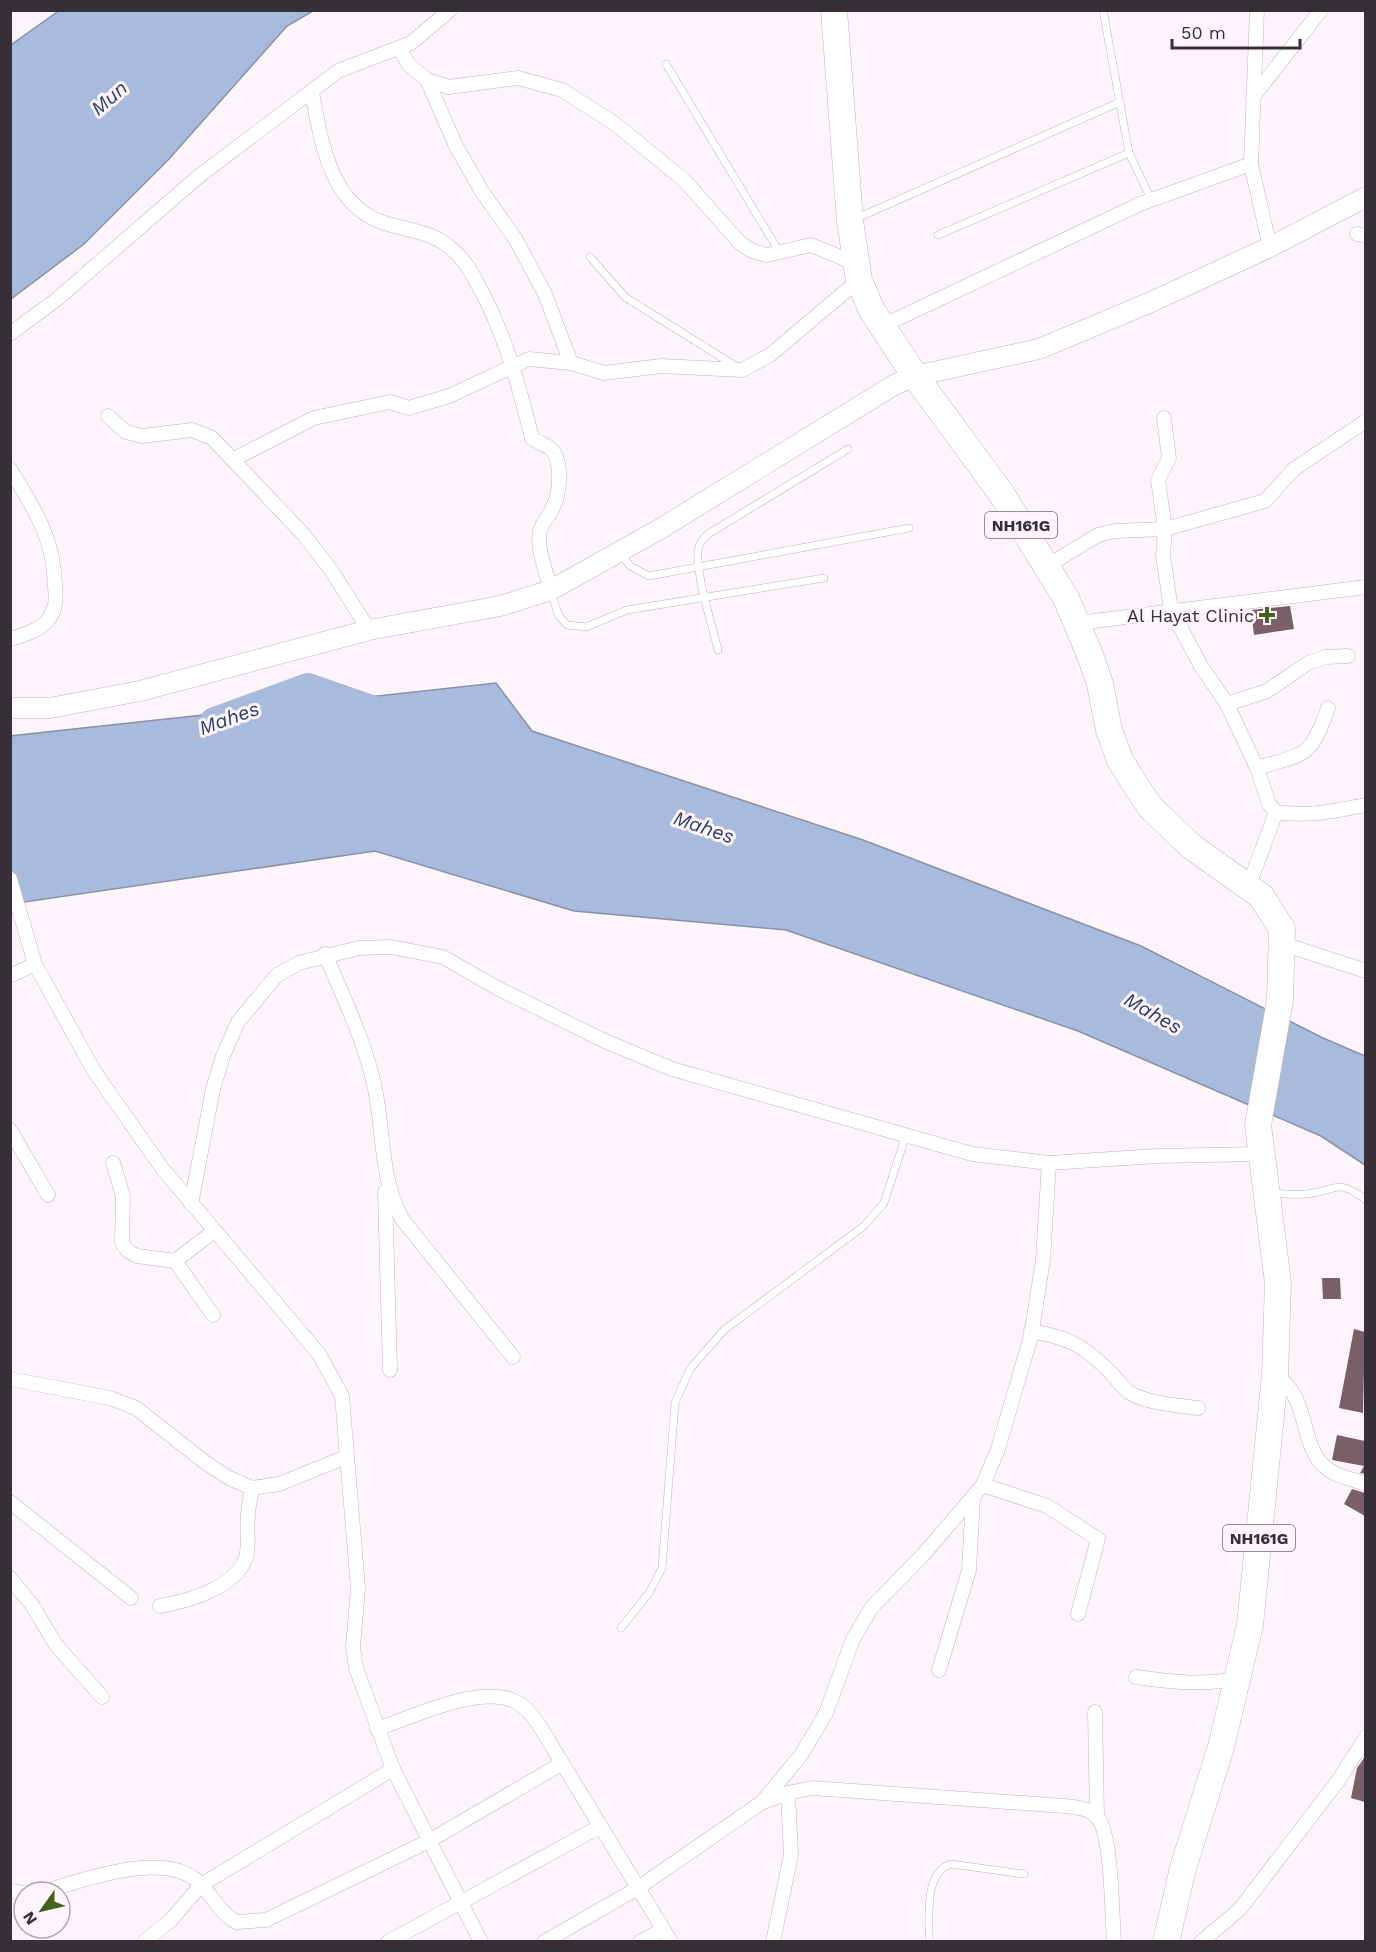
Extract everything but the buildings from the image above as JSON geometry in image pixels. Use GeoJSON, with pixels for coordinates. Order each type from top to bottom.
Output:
{"type":"FeatureCollection","features":[{"type":"Feature","properties":{"kind":"highway","name":"NH161G"},"geometry":{"type":"LineString","coordinates":[[834,10],[850,221],[858,272],[882,326],[915,376],[1001,493],[1047,566],[1078,623],[1100,684],[1109,730],[1120,760],[1136,786],[1151,808],[1192,847],[1249,885],[1274,913],[1282,929],[1280,1000],[1258,1125],[1278,1282],[1275,1375],[1250,1625],[1221,1747],[1183,1868],[1166,1941]]}},
{"type":"Feature","properties":{"kind":"street"},"geometry":{"type":"LineString","coordinates":[[10,334],[57,299],[198,177],[312,93],[338,71],[411,43],[450,10]]}},
{"type":"Feature","properties":{"kind":"street"},"geometry":{"type":"LineString","coordinates":[[1257,10],[1251,164],[1270,247]]}},
{"type":"Feature","properties":{"kind":"street"},"geometry":{"type":"LineString","coordinates":[[1253,97],[1321,10]]}},
{"type":"Feature","properties":{"kind":"street"},"geometry":{"type":"LineString","coordinates":[[234,459],[314,418],[390,402],[409,408],[449,396],[529,359],[571,363],[604,373],[662,366],[742,370],[770,355],[858,272],[811,245],[799,245],[780,253],[767,255],[752,251],[740,243],[684,180],[614,123],[562,90],[518,78],[449,87],[427,80],[409,65],[399,48]]}},
{"type":"Feature","properties":{"kind":"street"},"geometry":{"type":"LineString","coordinates":[[427,80],[456,146],[481,190],[516,240],[545,294],[571,363]]}},
{"type":"Feature","properties":{"kind":"street"},"geometry":{"type":"LineString","coordinates":[[312,93],[322,142],[334,176],[347,197],[362,211],[380,221],[423,232],[453,249],[473,273],[498,323],[514,366],[532,438],[539,444],[551,448],[557,457],[559,472],[555,505],[540,529],[539,541],[551,590]]}},
{"type":"Feature","properties":{"kind":"street"},"geometry":{"type":"LineString","coordinates":[[882,326],[1151,200],[1251,164]]}},
{"type":"Feature","properties":{"kind":"street"},"geometry":{"type":"LineString","coordinates":[[10,708],[50,708],[140,692],[369,630],[500,606],[551,590],[620,552],[879,392],[915,376],[1039,349],[1149,303],[1270,247],[1365,197]]}},
{"type":"Feature","properties":{"kind":"street"},"geometry":{"type":"LineString","coordinates":[[108,416],[126,432],[142,436],[192,430],[212,438],[303,534],[331,570],[369,630]]}},
{"type":"Feature","properties":{"kind":"street"},"geometry":{"type":"LineString","coordinates":[[1164,418],[1169,458],[1158,480],[1165,529],[1163,555],[1171,610],[1201,666],[1227,704],[1257,768],[1269,804],[1276,813],[1311,815],[1365,805]]}},
{"type":"Feature","properties":{"kind":"street"},"geometry":{"type":"LineString","coordinates":[[1047,566],[1098,535],[1115,531],[1165,529],[1265,501],[1294,469],[1365,421]]}},
{"type":"Feature","properties":{"kind":"street"},"geometry":{"type":"LineString","coordinates":[[10,469],[44,526],[54,556],[56,607],[46,622],[28,633],[10,639]]}},
{"type":"Feature","properties":{"kind":"street"},"geometry":{"type":"LineString","coordinates":[[1078,623],[1171,610],[1345,592],[1365,587]]}},
{"type":"Feature","properties":{"kind":"street"},"geometry":{"type":"LineString","coordinates":[[1227,704],[1267,691],[1308,663],[1326,657],[1348,656]]}},
{"type":"Feature","properties":{"kind":"street"},"geometry":{"type":"LineString","coordinates":[[1257,768],[1308,750],[1316,741],[1328,708]]}},
{"type":"Feature","properties":{"kind":"street"},"geometry":{"type":"LineString","coordinates":[[1249,885],[1276,813]]}},
{"type":"Feature","properties":{"kind":"street"},"geometry":{"type":"LineString","coordinates":[[12,884],[35,964],[94,1071],[162,1168],[213,1232],[319,1354],[342,1396],[358,1588],[353,1647],[356,1668],[393,1769],[481,1941]]}},
{"type":"Feature","properties":{"kind":"street"},"geometry":{"type":"LineString","coordinates":[[1283,944],[1365,971]]}},
{"type":"Feature","properties":{"kind":"street"},"geometry":{"type":"LineString","coordinates":[[191,1204],[213,1089],[223,1056],[238,1022],[259,993],[277,975],[299,963],[325,954],[359,948],[391,947],[443,957],[607,1042],[672,1069],[972,1154],[1049,1163],[1156,1156],[1260,1154]]}},
{"type":"Feature","properties":{"kind":"street"},"geometry":{"type":"LineString","coordinates":[[325,954],[375,1087],[385,1176],[390,1370]]}},
{"type":"Feature","properties":{"kind":"street"},"geometry":{"type":"LineString","coordinates":[[10,976],[35,964]]}},
{"type":"Feature","properties":{"kind":"street"},"geometry":{"type":"LineString","coordinates":[[10,1130],[48,1195]]}},
{"type":"Feature","properties":{"kind":"street"},"geometry":{"type":"LineString","coordinates":[[112,1163],[123,1196],[122,1243],[128,1251],[137,1256],[175,1260],[213,1232]]}},
{"type":"Feature","properties":{"kind":"street"},"geometry":{"type":"LineString","coordinates":[[761,1803],[801,1755],[826,1713],[854,1639],[872,1607],[923,1555],[983,1485],[998,1449],[1031,1331],[1043,1260],[1049,1163]]}},
{"type":"Feature","properties":{"kind":"street"},"geometry":{"type":"LineString","coordinates":[[385,1176],[392,1201],[402,1219],[513,1357]]}},
{"type":"Feature","properties":{"kind":"street"},"geometry":{"type":"LineString","coordinates":[[175,1260],[213,1315]]}},
{"type":"Feature","properties":{"kind":"street"},"geometry":{"type":"LineString","coordinates":[[1031,1331],[1062,1336],[1079,1346],[1097,1360],[1129,1392],[1149,1400],[1198,1408]]}},
{"type":"Feature","properties":{"kind":"street"},"geometry":{"type":"LineString","coordinates":[[1275,1375],[1290,1387],[1296,1396],[1310,1443],[1323,1464],[1334,1473],[1365,1484]]}},
{"type":"Feature","properties":{"kind":"street"},"geometry":{"type":"LineString","coordinates":[[10,1379],[110,1398],[136,1408],[199,1458],[229,1478],[252,1488],[279,1484],[346,1457]]}},
{"type":"Feature","properties":{"kind":"street"},"geometry":{"type":"LineString","coordinates":[[983,1485],[1047,1506],[1098,1539],[1078,1614]]}},
{"type":"Feature","properties":{"kind":"street"},"geometry":{"type":"LineString","coordinates":[[160,1606],[202,1595],[220,1586],[240,1568],[246,1558],[248,1548],[248,1516],[252,1488]]}},
{"type":"Feature","properties":{"kind":"street"},"geometry":{"type":"LineString","coordinates":[[939,1670],[969,1570],[973,1498]]}},
{"type":"Feature","properties":{"kind":"street"},"geometry":{"type":"LineString","coordinates":[[10,1502],[131,1598]]}},
{"type":"Feature","properties":{"kind":"street"},"geometry":{"type":"LineString","coordinates":[[10,1578],[32,1605],[56,1645],[102,1697]]}},
{"type":"Feature","properties":{"kind":"street"},"geometry":{"type":"LineString","coordinates":[[1136,1677],[1191,1684],[1213,1684],[1239,1678]]}},
{"type":"Feature","properties":{"kind":"street"},"geometry":{"type":"LineString","coordinates":[[377,1730],[440,1707],[474,1698],[504,1698],[521,1705],[532,1715],[667,1936],[640,1941]]}},
{"type":"Feature","properties":{"kind":"street"},"geometry":{"type":"LineString","coordinates":[[1095,1712],[1097,1818]]}},
{"type":"Feature","properties":{"kind":"street"},"geometry":{"type":"LineString","coordinates":[[1201,1941],[1240,1910],[1338,1781],[1365,1737]]}},
{"type":"Feature","properties":{"kind":"street"},"geometry":{"type":"LineString","coordinates":[[72,1884],[146,1867],[174,1870],[187,1874],[201,1885],[217,1908],[236,1922],[266,1920],[429,1840],[561,1764]]}},
{"type":"Feature","properties":{"kind":"street"},"geometry":{"type":"LineString","coordinates":[[144,1941],[171,1920],[201,1885],[393,1769]]}},
{"type":"Feature","properties":{"kind":"street"},"geometry":{"type":"LineString","coordinates":[[544,1941],[638,1888],[761,1803],[788,1793],[812,1788],[1064,1806],[1088,1810],[1097,1818],[1106,1834],[1114,1941]]}},
{"type":"Feature","properties":{"kind":"street"},"geometry":{"type":"LineString","coordinates":[[773,1941],[791,1855],[788,1793]]}},
{"type":"Feature","properties":{"kind":"street"},"geometry":{"type":"LineString","coordinates":[[388,1941],[599,1827]]}},
{"type":"Feature","properties":{"kind":"lane"},"geometry":{"type":"LineString","coordinates":[[1103,10],[1129,153],[1151,200]]}},
{"type":"Feature","properties":{"kind":"lane"},"geometry":{"type":"LineString","coordinates":[[666,64],[780,253]]}},
{"type":"Feature","properties":{"kind":"lane"},"geometry":{"type":"LineString","coordinates":[[850,221],[1120,102]]}},
{"type":"Feature","properties":{"kind":"lane"},"geometry":{"type":"LineString","coordinates":[[938,235],[1129,153]]}},
{"type":"Feature","properties":{"kind":"lane"},"geometry":{"type":"LineString","coordinates":[[590,257],[626,297],[742,370]]}},
{"type":"Feature","properties":{"kind":"lane"},"geometry":{"type":"LineString","coordinates":[[718,650],[699,566],[698,549],[708,534],[848,449]]}},
{"type":"Feature","properties":{"kind":"lane"},"geometry":{"type":"LineString","coordinates":[[620,552],[630,566],[649,576],[909,528]]}},
{"type":"Feature","properties":{"kind":"lane"},"geometry":{"type":"LineString","coordinates":[[551,590],[559,616],[567,625],[577,628],[586,627],[627,610],[824,578]]}},
{"type":"Feature","properties":{"kind":"lane"},"geometry":{"type":"LineString","coordinates":[[621,1628],[649,1593],[662,1568],[675,1403],[690,1369],[724,1330],[864,1226],[884,1203],[906,1135]]}},
{"type":"Feature","properties":{"kind":"lane"},"geometry":{"type":"LineString","coordinates":[[1266,1193],[1305,1194],[1338,1186],[1349,1187],[1365,1200]]}},
{"type":"Feature","properties":{"kind":"lane"},"geometry":{"type":"LineString","coordinates":[[929,1941],[932,1887],[935,1874],[941,1867],[951,1864],[1024,1874]]}},
{"type":"Feature","properties":{"kind":"water","name":"Mun"},"geometry":{"type":"Polygon","coordinates":[[[60,10],[313,11],[287,26],[169,159],[84,244],[11,299],[11,45],[60,10]]]}},
{"type":"Feature","properties":{"kind":"water"},"geometry":{"type":"Polygon","coordinates":[[[496,683],[532,731],[863,840],[1141,946],[1323,1038],[1365,1056],[1365,1165],[1321,1136],[1078,1031],[786,930],[574,911],[375,851],[11,904],[10,736],[496,683]]]}},
{"type":"Feature","properties":{"kind":"waterway","name":"Mahes"},"geometry":{"type":"LineString","coordinates":[[215,723],[308,689],[380,714]]}},
{"type":"Feature","properties":{"kind":"place","name":"Al Hayat Clinic"},"geometry":{"type":"Point","coordinates":[1267,615]}}]}
